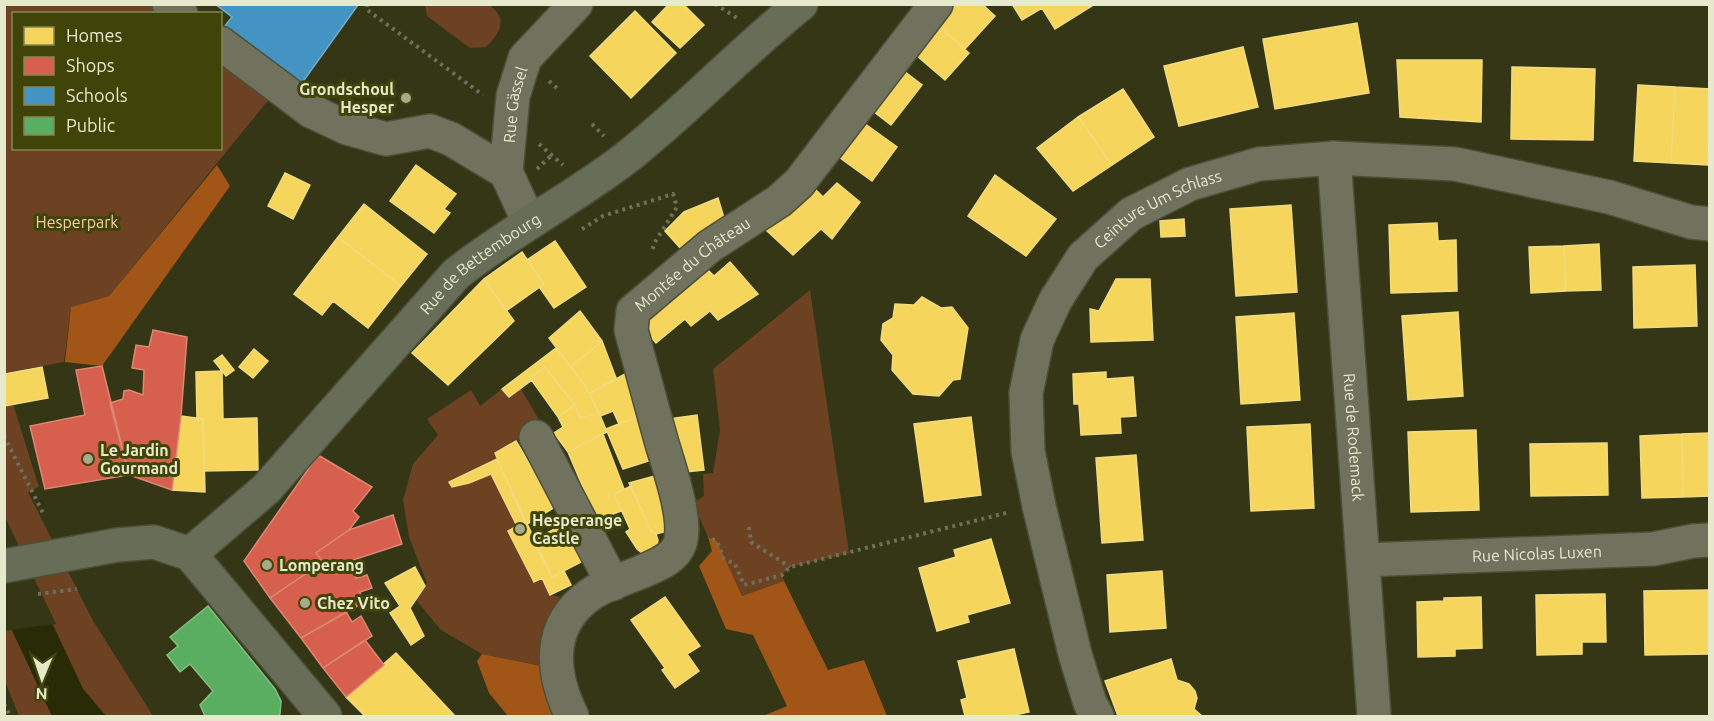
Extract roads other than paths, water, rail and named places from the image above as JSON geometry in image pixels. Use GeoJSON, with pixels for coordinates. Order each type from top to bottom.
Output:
{"type":"FeatureCollection","features":[{"type":"Feature","properties":{"kind":"main road","name":"Rue de Bettembourg"},"geometry":{"type":"LineString","coordinates":[[190,554],[266,489],[456,274],[486,250],[584,188],[625,158],[801,4]]}},
{"type":"Feature","properties":{"kind":"main road"},"geometry":{"type":"LineString","coordinates":[[4,566],[117,545],[154,542],[190,554],[326,717]]}},
{"type":"Feature","properties":{"kind":"street","name":"Rue Gässel"},"geometry":{"type":"LineString","coordinates":[[529,222],[519,172],[513,96],[525,58],[576,4]]}},
{"type":"Feature","properties":{"kind":"street","name":"Montée du Château"},"geometry":{"type":"LineString","coordinates":[[572,717],[557,678],[555,654],[560,631],[573,610],[591,594],[671,556],[680,544],[682,528],[677,498],[631,330],[633,311],[710,246],[779,201],[800,183],[936,4]]}},
{"type":"Feature","properties":{"kind":"street"},"geometry":{"type":"LineString","coordinates":[[222,44],[311,111],[347,129],[387,139],[430,131],[452,139],[519,172]]}},
{"type":"Feature","properties":{"kind":"street","name":"Ceinture Um Schlass"},"geometry":{"type":"LineString","coordinates":[[1097,717],[1074,654],[1039,506],[1028,451],[1026,393],[1037,340],[1055,301],[1083,256],[1131,214],[1190,184],[1258,164],[1334,158],[1455,164],[1609,197],[1691,222],[1710,224]]}},
{"type":"Feature","properties":{"kind":"street","name":"Rue de Rodemack"},"geometry":{"type":"LineString","coordinates":[[1334,158],[1374,717]]}},
{"type":"Feature","properties":{"kind":"street"},"geometry":{"type":"LineString","coordinates":[[536,437],[613,584]]}},
{"type":"Feature","properties":{"kind":"street","name":"Rue Nicolas Luxen"},"geometry":{"type":"LineString","coordinates":[[1363,560],[1653,549],[1710,540]]}},
{"type":"Feature","properties":{"kind":"place","name":"Grondschoul Hesper"},"geometry":{"type":"Point","coordinates":[406,98]}},
{"type":"Feature","properties":{"kind":"place","name":"Le Jardin Gourmand"},"geometry":{"type":"Point","coordinates":[88,459]}},
{"type":"Feature","properties":{"kind":"place","name":"Hesperange Castle"},"geometry":{"type":"Point","coordinates":[520,529]}},
{"type":"Feature","properties":{"kind":"place","name":"Lomperang"},"geometry":{"type":"Point","coordinates":[267,565]}},
{"type":"Feature","properties":{"kind":"place","name":"Chez Vito"},"geometry":{"type":"Point","coordinates":[305,603]}},
{"type":"Feature","properties":{"kind":"park label","name":"Hesperpark"},"geometry":{"type":"Point","coordinates":[77,222]}}]}
